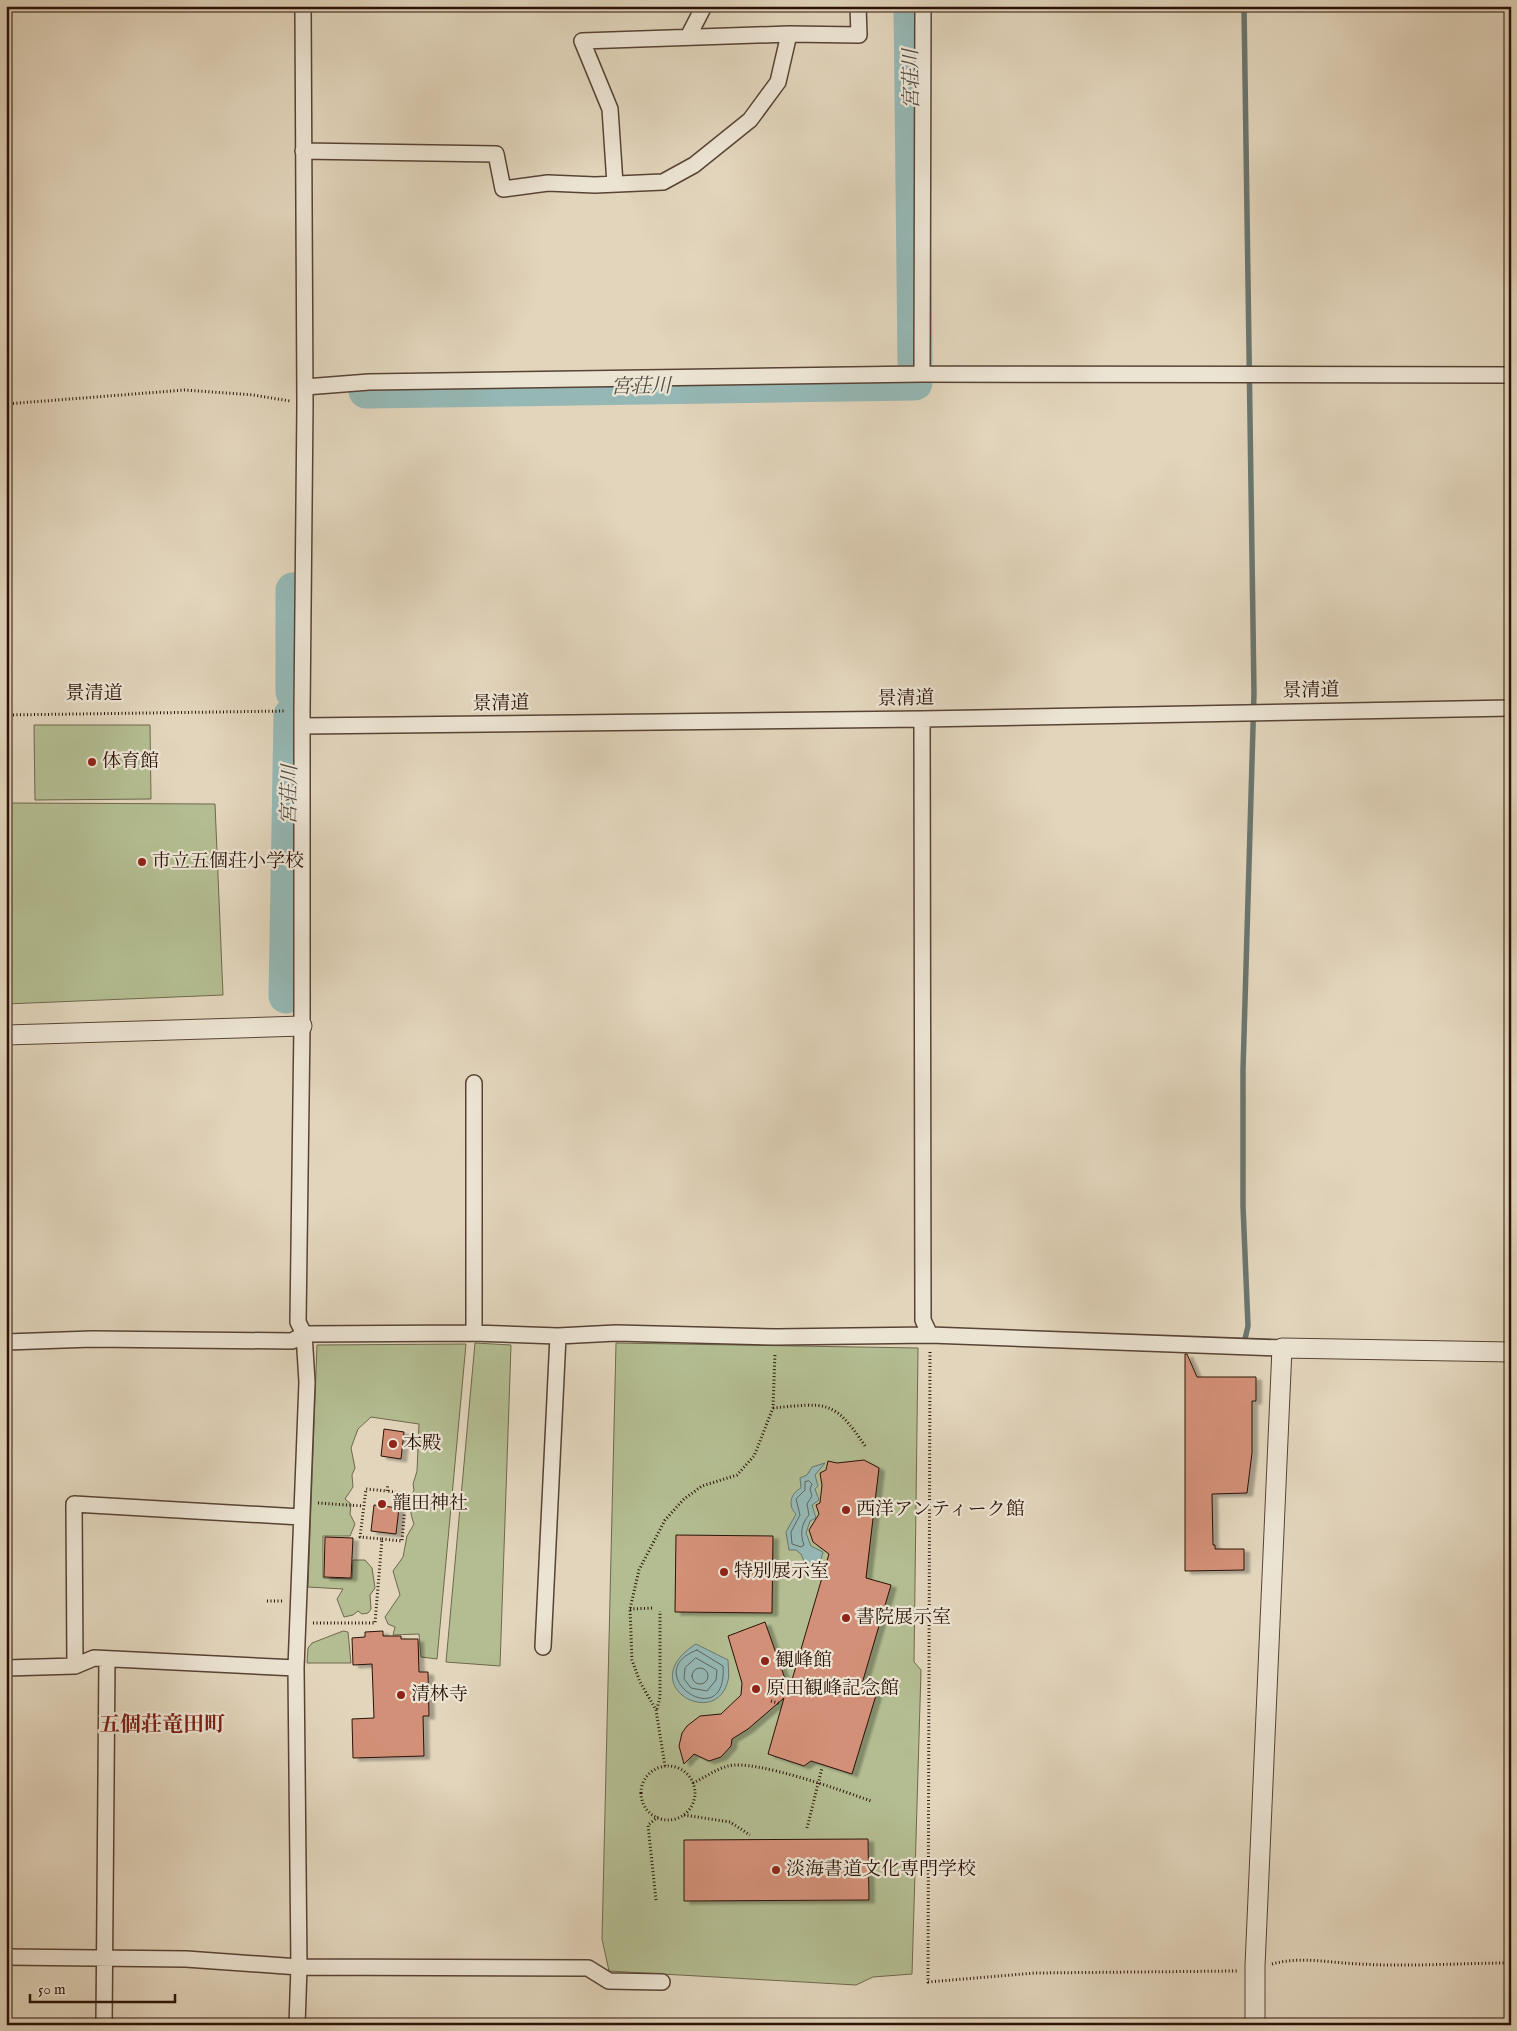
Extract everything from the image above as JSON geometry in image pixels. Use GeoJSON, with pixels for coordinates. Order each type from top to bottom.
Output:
{"type":"FeatureCollection","features":[{"type":"Feature","properties":{"kind":"street"},"geometry":{"type":"LineString","coordinates":[[297,2025],[299,1967],[296,1668],[307,1382],[304,1334],[298,1322],[302,1026],[302,710],[305,404],[302,6]]}},
{"type":"Feature","properties":{"kind":"street"},"geometry":{"type":"LineString","coordinates":[[688,37],[704,6]]}},
{"type":"Feature","properties":{"kind":"street"},"geometry":{"type":"LineString","coordinates":[[615,184],[610,109],[582,41],[789,34],[858,35],[858,6]]}},
{"type":"Feature","properties":{"kind":"street"},"geometry":{"type":"LineString","coordinates":[[922,374],[923,6]]}},
{"type":"Feature","properties":{"kind":"street"},"geometry":{"type":"LineString","coordinates":[[303,151],[496,154],[503,189],[548,183],[615,184],[663,182],[694,166],[750,120],[778,82],[789,34]]}},
{"type":"Feature","properties":{"kind":"street"},"geometry":{"type":"LineString","coordinates":[[305,387],[369,382],[922,374],[1511,375]]}},
{"type":"Feature","properties":{"kind":"street","name":"景清道"},"geometry":{"type":"LineString","coordinates":[[302,726],[922,719],[1511,708]]}},
{"type":"Feature","properties":{"kind":"street"},"geometry":{"type":"LineString","coordinates":[[922,719],[923,1320],[930,1335]]}},
{"type":"Feature","properties":{"kind":"street"},"geometry":{"type":"LineString","coordinates":[[6,1035],[302,1026]]}},
{"type":"Feature","properties":{"kind":"street"},"geometry":{"type":"LineString","coordinates":[[474,1083],[474,1333]]}},
{"type":"Feature","properties":{"kind":"street"},"geometry":{"type":"LineString","coordinates":[[6,1342],[92,1339],[292,1341],[304,1334],[474,1333],[558,1336],[616,1333],[776,1337],[930,1335],[1282,1348],[1511,1352]]}},
{"type":"Feature","properties":{"kind":"street"},"geometry":{"type":"LineString","coordinates":[[543,1647],[558,1336]]}},
{"type":"Feature","properties":{"kind":"street"},"geometry":{"type":"LineString","coordinates":[[1255,2025],[1255,1966],[1282,1348]]}},
{"type":"Feature","properties":{"kind":"street"},"geometry":{"type":"LineString","coordinates":[[75,1666],[74,1504],[301,1517]]}},
{"type":"Feature","properties":{"kind":"street"},"geometry":{"type":"LineString","coordinates":[[6,1668],[75,1666],[94,1658],[296,1668]]}},
{"type":"Feature","properties":{"kind":"street"},"geometry":{"type":"LineString","coordinates":[[104,2025],[108,1659]]}},
{"type":"Feature","properties":{"kind":"street"},"geometry":{"type":"LineString","coordinates":[[6,1956],[186,1959],[299,1967],[588,1968],[609,1981],[662,1982]]}},
{"type":"Feature","properties":{"kind":"path"},"geometry":{"type":"LineString","coordinates":[[6,404],[185,390],[253,395],[305,404]]}},
{"type":"Feature","properties":{"kind":"path","name":"景清道"},"geometry":{"type":"LineString","coordinates":[[6,715],[268,713],[302,710]]}},
{"type":"Feature","properties":{"kind":"path"},"geometry":{"type":"LineString","coordinates":[[930,1335],[928,1982],[1035,1973],[1229,1972],[1284,1960],[1361,1964],[1511,1963]]}},
{"type":"Feature","properties":{"kind":"path"},"geometry":{"type":"LineString","coordinates":[[665,1766],[656,1710],[640,1682],[632,1660],[630,1609],[639,1570],[665,1520],[694,1492],[737,1475],[746,1467],[757,1449],[773,1408],[776,1337]]}},
{"type":"Feature","properties":{"kind":"path"},"geometry":{"type":"LineString","coordinates":[[773,1408],[813,1404],[830,1407],[844,1416],[865,1446]]}},
{"type":"Feature","properties":{"kind":"path"},"geometry":{"type":"LineString","coordinates":[[387,1492],[388,1484]]}},
{"type":"Feature","properties":{"kind":"path"},"geometry":{"type":"LineString","coordinates":[[366,1489],[406,1494],[402,1541],[360,1537],[363,1506],[366,1489]]}},
{"type":"Feature","properties":{"kind":"path"},"geometry":{"type":"LineString","coordinates":[[302,1502],[363,1506]]}},
{"type":"Feature","properties":{"kind":"path"},"geometry":{"type":"LineString","coordinates":[[298,1624],[375,1623],[382,1539]]}},
{"type":"Feature","properties":{"kind":"path"},"geometry":{"type":"LineString","coordinates":[[267,1601],[287,1601]]}},
{"type":"Feature","properties":{"kind":"path"},"geometry":{"type":"LineString","coordinates":[[630,1609],[654,1608]]}},
{"type":"Feature","properties":{"kind":"path"},"geometry":{"type":"LineString","coordinates":[[656,1710],[660,1696],[660,1611]]}},
{"type":"Feature","properties":{"kind":"path"},"geometry":{"type":"LineString","coordinates":[[771,1700],[781,1704]]}},
{"type":"Feature","properties":{"kind":"path"},"geometry":{"type":"LineString","coordinates":[[693,1784],[728,1766],[746,1765],[819,1782],[871,1802]]}},
{"type":"Feature","properties":{"kind":"path"},"geometry":{"type":"LineString","coordinates":[[658,1818],[645,1806],[642,1789],[649,1774],[665,1766],[682,1770],[693,1784],[694,1801],[683,1815]]}},
{"type":"Feature","properties":{"kind":"path"},"geometry":{"type":"LineString","coordinates":[[807,1828],[822,1768]]}},
{"type":"Feature","properties":{"kind":"path"},"geometry":{"type":"LineString","coordinates":[[656,1900],[648,1825],[658,1818],[675,1818],[683,1815],[730,1822],[750,1835]]}},
{"type":"Feature","properties":{"kind":"green space","name":"体育館"},"geometry":{"type":"Polygon","coordinates":[[[34,725],[150,725],[151,799],[35,800],[34,725]]]}},
{"type":"Feature","properties":{"kind":"green space"},"geometry":{"type":"Polygon","coordinates":[[[6,803],[215,804],[223,995],[6,1004],[6,803]]]}},
{"type":"Feature","properties":{"kind":"green space"},"geometry":{"type":"Polygon","coordinates":[[[475,1343],[511,1345],[500,1666],[446,1662],[475,1343]]]}},
{"type":"Feature","properties":{"kind":"green space"},"geometry":{"type":"Polygon","coordinates":[[[616,1343],[918,1348],[914,1662],[921,1670],[912,1974],[873,1977],[856,1985],[609,1971],[602,1939],[616,1343]]]}},
{"type":"Feature","properties":{"kind":"green space"},"geometry":{"type":"Polygon","coordinates":[[[466,1344],[437,1659],[421,1657],[419,1634],[393,1635],[395,1627],[388,1624],[385,1617],[400,1595],[393,1571],[403,1557],[407,1536],[414,1524],[410,1502],[417,1471],[419,1424],[371,1417],[358,1429],[351,1448],[355,1468],[352,1475],[353,1487],[345,1499],[351,1504],[350,1514],[355,1524],[350,1536],[323,1536],[323,1578],[352,1579],[353,1560],[365,1560],[372,1568],[375,1588],[370,1595],[371,1609],[368,1613],[362,1614],[358,1611],[353,1615],[344,1617],[337,1599],[343,1589],[308,1587],[317,1345],[466,1344]]]}},
{"type":"Feature","properties":{"kind":"green space"},"geometry":{"type":"Polygon","coordinates":[[[343,1631],[348,1632],[351,1663],[307,1663],[308,1648],[312,1643],[343,1631]]]}},
{"type":"Feature","properties":{"kind":"water"},"geometry":{"type":"Polygon","coordinates":[[[825,1463],[815,1475],[818,1486],[815,1489],[819,1500],[812,1505],[816,1518],[810,1521],[806,1533],[811,1546],[823,1552],[819,1567],[805,1564],[801,1554],[796,1550],[789,1550],[786,1532],[796,1514],[793,1511],[791,1500],[801,1488],[800,1478],[807,1475],[812,1467],[825,1463]]]}},
{"type":"Feature","properties":{"kind":"water"},"geometry":{"type":"Polygon","coordinates":[[[696,1644],[728,1660],[729,1675],[727,1684],[719,1697],[707,1702],[694,1701],[683,1696],[675,1686],[673,1673],[679,1659],[696,1644]]]}},
{"type":"Feature","properties":{"kind":"building"},"geometry":{"type":"Polygon","coordinates":[[[1185,1354],[1187,1354],[1197,1377],[1256,1377],[1256,1401],[1252,1401],[1252,1453],[1247,1493],[1212,1494],[1213,1545],[1215,1545],[1215,1549],[1244,1549],[1244,1570],[1185,1571],[1185,1354]]]}},
{"type":"Feature","properties":{"kind":"building","name":"本殿"},"geometry":{"type":"Polygon","coordinates":[[[384,1429],[404,1432],[401,1459],[381,1456],[384,1429]]]}},
{"type":"Feature","properties":{"kind":"building"},"geometry":{"type":"Polygon","coordinates":[[[864,1460],[879,1468],[866,1578],[891,1585],[861,1687],[877,1692],[852,1774],[811,1761],[804,1766],[768,1754],[784,1698],[748,1729],[732,1739],[731,1746],[721,1757],[709,1761],[694,1754],[684,1764],[679,1746],[682,1733],[687,1726],[700,1716],[721,1714],[741,1695],[742,1683],[728,1636],[765,1622],[789,1690],[829,1554],[813,1542],[809,1530],[819,1514],[816,1505],[820,1503],[822,1485],[820,1473],[826,1470],[828,1461],[837,1463],[864,1460]]]}},
{"type":"Feature","properties":{"kind":"building"},"geometry":{"type":"Polygon","coordinates":[[[374,1505],[399,1508],[396,1534],[371,1531],[374,1505]]]}},
{"type":"Feature","properties":{"kind":"building","name":"特別展示室"},"geometry":{"type":"Polygon","coordinates":[[[676,1535],[773,1536],[772,1613],[675,1612],[676,1535]]]}},
{"type":"Feature","properties":{"kind":"building"},"geometry":{"type":"Polygon","coordinates":[[[325,1537],[353,1538],[351,1578],[324,1577],[325,1537]]]}},
{"type":"Feature","properties":{"kind":"building","name":"清林寺"},"geometry":{"type":"Polygon","coordinates":[[[383,1631],[383,1636],[401,1636],[401,1639],[418,1639],[419,1672],[428,1672],[429,1716],[423,1716],[424,1756],[353,1758],[352,1719],[374,1718],[372,1664],[353,1665],[352,1638],[365,1637],[365,1632],[383,1631]]]}},
{"type":"Feature","properties":{"kind":"building","name":"淡海書道文化専門学校"},"geometry":{"type":"Polygon","coordinates":[[[868,1839],[869,1900],[684,1901],[684,1840],[868,1839]]]}},
{"type":"Feature","properties":{"kind":"waterway","name":"宮荘川"},"geometry":{"type":"LineString","coordinates":[[911,6],[915,361]]}},
{"type":"Feature","properties":{"kind":"waterway"},"geometry":{"type":"LineString","coordinates":[[1244,6],[1254,693],[1243,1070],[1243,1206],[1248,1326],[1245,1339]]}},
{"type":"Feature","properties":{"kind":"waterway","name":"宮荘川"},"geometry":{"type":"LineString","coordinates":[[366,391],[915,383]]}},
{"type":"Feature","properties":{"kind":"waterway","name":"宮荘川"},"geometry":{"type":"LineString","coordinates":[[293,590],[293,692]]}},
{"type":"Feature","properties":{"kind":"waterway","name":"宮荘川"},"geometry":{"type":"LineString","coordinates":[[286,996],[291,715]]}},
{"type":"Feature","properties":{"kind":"place","name":"体育館"},"geometry":{"type":"Point","coordinates":[92,762]}},
{"type":"Feature","properties":{"kind":"place","name":"市立五個荘小学校"},"geometry":{"type":"Point","coordinates":[142,862]}},
{"type":"Feature","properties":{"kind":"place","name":"本殿"},"geometry":{"type":"Point","coordinates":[393,1444]}},
{"type":"Feature","properties":{"kind":"place","name":"龍田神社"},"geometry":{"type":"Point","coordinates":[382,1504]}},
{"type":"Feature","properties":{"kind":"place","name":"西洋アンティーク館"},"geometry":{"type":"Point","coordinates":[846,1510]}},
{"type":"Feature","properties":{"kind":"place","name":"特別展示室"},"geometry":{"type":"Point","coordinates":[724,1572]}},
{"type":"Feature","properties":{"kind":"place","name":"書院展示室"},"geometry":{"type":"Point","coordinates":[846,1618]}},
{"type":"Feature","properties":{"kind":"place","name":"観峰館"},"geometry":{"type":"Point","coordinates":[765,1661]}},
{"type":"Feature","properties":{"kind":"place","name":"原田観峰記念館"},"geometry":{"type":"Point","coordinates":[756,1689]}},
{"type":"Feature","properties":{"kind":"place","name":"清林寺"},"geometry":{"type":"Point","coordinates":[401,1695]}},
{"type":"Feature","properties":{"kind":"place","name":"淡海書道文化専門学校"},"geometry":{"type":"Point","coordinates":[776,1870]}},
{"type":"Feature","properties":{"kind":"district","name":"五個荘竜田町"},"geometry":{"type":"Point","coordinates":[162,1725]}}]}
